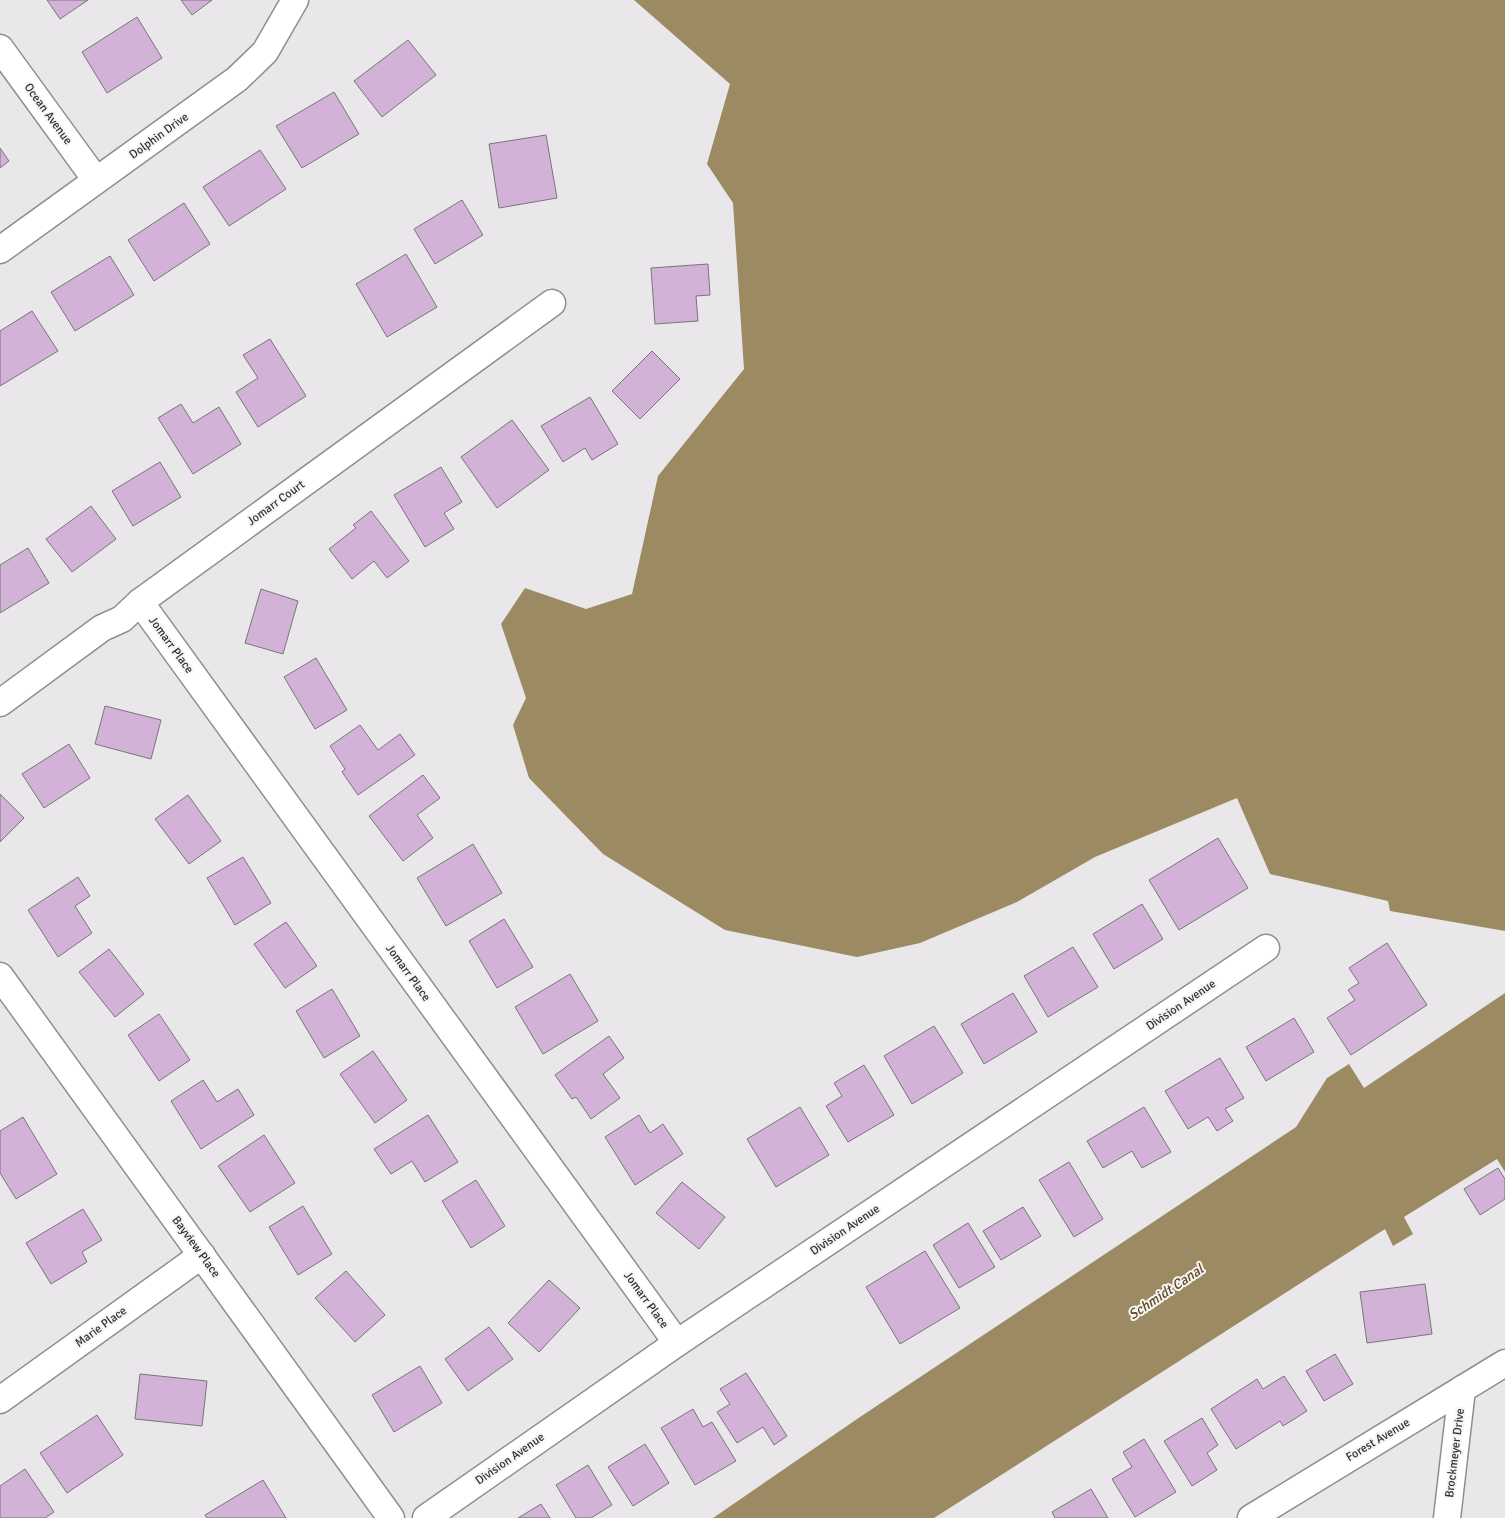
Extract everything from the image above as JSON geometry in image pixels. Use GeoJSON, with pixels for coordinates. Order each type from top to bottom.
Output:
{"type":"FeatureCollection","features":[{"type":"Feature","properties":{"kind":"street","name":"Dolphin Drive"},"geometry":{"type":"LineString","coordinates":[[0,250],[237,79],[265,52],[295,0]]}},
{"type":"Feature","properties":{"kind":"street","name":"Ocean Avenue"},"geometry":{"type":"LineString","coordinates":[[0,48],[96,180]]}},
{"type":"Feature","properties":{"kind":"street","name":"Jomarr Court"},"geometry":{"type":"LineString","coordinates":[[0,703],[102,628],[122,620],[140,602],[552,303]]}},
{"type":"Feature","properties":{"kind":"street","name":"Jomarr Place"},"geometry":{"type":"LineString","coordinates":[[140,602],[677,1343]]}},
{"type":"Feature","properties":{"kind":"street","name":"Division Avenue"},"geometry":{"type":"LineString","coordinates":[[426,1518],[677,1343],[1266,948]]}},
{"type":"Feature","properties":{"kind":"street","name":"Bayview Place"},"geometry":{"type":"LineString","coordinates":[[0,976],[391,1518]]}},
{"type":"Feature","properties":{"kind":"street","name":"Marie Place"},"geometry":{"type":"LineString","coordinates":[[0,1400],[202,1255]]}},
{"type":"Feature","properties":{"kind":"street","name":"Forest Avenue"},"geometry":{"type":"LineString","coordinates":[[1251,1518],[1505,1363]]}},
{"type":"Feature","properties":{"kind":"street","name":"Brockmeyer Drive"},"geometry":{"type":"LineString","coordinates":[[1447,1518],[1462,1389]]}},
{"type":"Feature","properties":{"kind":"water"},"geometry":{"type":"Polygon","coordinates":[[[634,0],[1505,0],[1505,931],[1390,911],[1388,901],[1270,874],[1237,798],[1095,857],[1017,902],[920,943],[857,957],[725,930],[603,854],[529,778],[513,725],[526,698],[501,624],[525,588],[586,609],[632,594],[658,476],[744,369],[733,203],[707,164],[730,84],[634,0]]]}},
{"type":"Feature","properties":{"kind":"water","name":"Schmidt Canal"},"geometry":{"type":"Polygon","coordinates":[[[1505,993],[1505,1172],[1497,1159],[1404,1217],[1413,1234],[1393,1246],[1385,1229],[934,1518],[713,1518],[860,1417],[1296,1127],[1327,1078],[1349,1064],[1364,1088],[1505,993]]]}},
{"type":"Feature","properties":{"kind":"building"},"geometry":{"type":"Polygon","coordinates":[[[47,0],[88,0],[60,19],[47,0]]]}},
{"type":"Feature","properties":{"kind":"building"},"geometry":{"type":"Polygon","coordinates":[[[181,0],[212,0],[192,15],[181,0]]]}},
{"type":"Feature","properties":{"kind":"building"},"geometry":{"type":"Polygon","coordinates":[[[137,17],[162,58],[107,93],[82,52],[137,17]]]}},
{"type":"Feature","properties":{"kind":"building"},"geometry":{"type":"Polygon","coordinates":[[[408,40],[436,75],[382,117],[354,81],[408,40]]]}},
{"type":"Feature","properties":{"kind":"building"},"geometry":{"type":"Polygon","coordinates":[[[334,92],[359,134],[302,168],[276,126],[334,92]]]}},
{"type":"Feature","properties":{"kind":"building"},"geometry":{"type":"Polygon","coordinates":[[[546,135],[557,198],[499,208],[489,144],[546,135]]]}},
{"type":"Feature","properties":{"kind":"building"},"geometry":{"type":"Polygon","coordinates":[[[0,148],[9,161],[0,168],[0,148]]]}},
{"type":"Feature","properties":{"kind":"building"},"geometry":{"type":"Polygon","coordinates":[[[260,150],[286,189],[229,226],[203,187],[260,150]]]}},
{"type":"Feature","properties":{"kind":"building"},"geometry":{"type":"Polygon","coordinates":[[[462,200],[483,235],[435,264],[414,229],[462,200]]]}},
{"type":"Feature","properties":{"kind":"building"},"geometry":{"type":"Polygon","coordinates":[[[184,203],[210,244],[154,281],[128,240],[184,203]]]}},
{"type":"Feature","properties":{"kind":"building"},"geometry":{"type":"Polygon","coordinates":[[[406,254],[437,307],[387,337],[356,284],[406,254]]]}},
{"type":"Feature","properties":{"kind":"building"},"geometry":{"type":"Polygon","coordinates":[[[110,256],[134,295],[75,331],[51,292],[110,256]]]}},
{"type":"Feature","properties":{"kind":"building"},"geometry":{"type":"Polygon","coordinates":[[[708,264],[710,295],[696,296],[698,321],[655,324],[651,268],[708,264]]]}},
{"type":"Feature","properties":{"kind":"building"},"geometry":{"type":"Polygon","coordinates":[[[32,311],[58,351],[0,386],[0,331],[32,311]]]}},
{"type":"Feature","properties":{"kind":"building"},"geometry":{"type":"Polygon","coordinates":[[[270,339],[306,396],[258,427],[236,392],[258,378],[243,355],[270,339]]]}},
{"type":"Feature","properties":{"kind":"building"},"geometry":{"type":"Polygon","coordinates":[[[652,351],[680,379],[640,419],[612,391],[652,351]]]}},
{"type":"Feature","properties":{"kind":"building"},"geometry":{"type":"Polygon","coordinates":[[[590,397],[618,444],[592,460],[585,448],[563,462],[541,426],[590,397]]]}},
{"type":"Feature","properties":{"kind":"building"},"geometry":{"type":"Polygon","coordinates":[[[181,404],[193,423],[219,407],[241,444],[193,474],[158,418],[181,404]]]}},
{"type":"Feature","properties":{"kind":"building"},"geometry":{"type":"Polygon","coordinates":[[[512,420],[549,470],[497,508],[461,457],[512,420]]]}},
{"type":"Feature","properties":{"kind":"building"},"geometry":{"type":"Polygon","coordinates":[[[160,462],[181,497],[133,526],[112,491],[160,462]]]}},
{"type":"Feature","properties":{"kind":"building"},"geometry":{"type":"Polygon","coordinates":[[[441,467],[462,502],[444,513],[454,529],[425,547],[394,495],[441,467]]]}},
{"type":"Feature","properties":{"kind":"building"},"geometry":{"type":"Polygon","coordinates":[[[91,506],[116,539],[72,572],[46,539],[91,506]]]}},
{"type":"Feature","properties":{"kind":"building"},"geometry":{"type":"Polygon","coordinates":[[[371,511],[409,561],[387,578],[374,561],[352,579],[329,549],[356,528],[353,525],[371,511]]]}},
{"type":"Feature","properties":{"kind":"building"},"geometry":{"type":"Polygon","coordinates":[[[28,548],[49,583],[0,613],[0,565],[28,548]]]}},
{"type":"Feature","properties":{"kind":"building"},"geometry":{"type":"Polygon","coordinates":[[[261,589],[298,601],[283,654],[245,643],[261,589]]]}},
{"type":"Feature","properties":{"kind":"building"},"geometry":{"type":"Polygon","coordinates":[[[316,658],[347,710],[315,729],[284,677],[316,658]]]}},
{"type":"Feature","properties":{"kind":"building"},"geometry":{"type":"Polygon","coordinates":[[[105,706],[161,720],[151,759],[95,744],[105,706]]]}},
{"type":"Feature","properties":{"kind":"building"},"geometry":{"type":"Polygon","coordinates":[[[360,725],[378,750],[400,734],[415,755],[358,795],[342,772],[345,769],[330,746],[360,725]]]}},
{"type":"Feature","properties":{"kind":"building"},"geometry":{"type":"Polygon","coordinates":[[[69,744],[90,778],[44,808],[22,774],[69,744]]]}},
{"type":"Feature","properties":{"kind":"building"},"geometry":{"type":"Polygon","coordinates":[[[423,775],[440,798],[417,815],[433,838],[403,861],[369,816],[423,775]]]}},
{"type":"Feature","properties":{"kind":"building"},"geometry":{"type":"Polygon","coordinates":[[[0,794],[24,818],[0,842],[0,794]]]}},
{"type":"Feature","properties":{"kind":"building"},"geometry":{"type":"Polygon","coordinates":[[[188,795],[221,841],[189,864],[155,819],[188,795]]]}},
{"type":"Feature","properties":{"kind":"building"},"geometry":{"type":"Polygon","coordinates":[[[1218,838],[1248,888],[1179,930],[1149,880],[1218,838]]]}},
{"type":"Feature","properties":{"kind":"building"},"geometry":{"type":"Polygon","coordinates":[[[473,844],[502,893],[446,926],[417,878],[473,844]]]}},
{"type":"Feature","properties":{"kind":"building"},"geometry":{"type":"Polygon","coordinates":[[[243,857],[271,903],[235,925],[207,878],[243,857]]]}},
{"type":"Feature","properties":{"kind":"building"},"geometry":{"type":"Polygon","coordinates":[[[78,877],[90,896],[75,906],[92,933],[58,957],[28,910],[78,877]]]}},
{"type":"Feature","properties":{"kind":"building"},"geometry":{"type":"Polygon","coordinates":[[[1142,904],[1163,939],[1114,969],[1093,934],[1142,904]]]}},
{"type":"Feature","properties":{"kind":"building"},"geometry":{"type":"Polygon","coordinates":[[[504,919],[533,967],[497,988],[469,941],[504,919]]]}},
{"type":"Feature","properties":{"kind":"building"},"geometry":{"type":"Polygon","coordinates":[[[286,922],[317,966],[285,988],[254,944],[286,922]]]}},
{"type":"Feature","properties":{"kind":"building"},"geometry":{"type":"Polygon","coordinates":[[[1387,943],[1427,1005],[1351,1055],[1327,1018],[1355,1000],[1348,990],[1359,983],[1349,968],[1387,943]]]}},
{"type":"Feature","properties":{"kind":"building"},"geometry":{"type":"Polygon","coordinates":[[[1073,947],[1098,987],[1048,1017],[1024,976],[1073,947]]]}},
{"type":"Feature","properties":{"kind":"building"},"geometry":{"type":"Polygon","coordinates":[[[109,949],[144,994],[115,1017],[79,972],[109,949]]]}},
{"type":"Feature","properties":{"kind":"building"},"geometry":{"type":"Polygon","coordinates":[[[570,974],[598,1021],[543,1054],[515,1007],[570,974]]]}},
{"type":"Feature","properties":{"kind":"building"},"geometry":{"type":"Polygon","coordinates":[[[332,989],[360,1036],[324,1058],[296,1011],[332,989]]]}},
{"type":"Feature","properties":{"kind":"building"},"geometry":{"type":"Polygon","coordinates":[[[1013,993],[1037,1032],[984,1064],[961,1024],[1013,993]]]}},
{"type":"Feature","properties":{"kind":"building"},"geometry":{"type":"Polygon","coordinates":[[[159,1014],[190,1060],[159,1081],[128,1035],[159,1014]]]}},
{"type":"Feature","properties":{"kind":"building"},"geometry":{"type":"Polygon","coordinates":[[[1294,1018],[1314,1052],[1266,1081],[1246,1047],[1294,1018]]]}},
{"type":"Feature","properties":{"kind":"building"},"geometry":{"type":"Polygon","coordinates":[[[934,1026],[963,1073],[912,1104],[884,1056],[934,1026]]]}},
{"type":"Feature","properties":{"kind":"building"},"geometry":{"type":"Polygon","coordinates":[[[609,1036],[624,1058],[603,1074],[620,1098],[591,1119],[576,1097],[572,1099],[555,1075],[609,1036]]]}},
{"type":"Feature","properties":{"kind":"building"},"geometry":{"type":"Polygon","coordinates":[[[373,1051],[407,1100],[375,1123],[340,1074],[373,1051]]]}},
{"type":"Feature","properties":{"kind":"building"},"geometry":{"type":"Polygon","coordinates":[[[1220,1058],[1244,1098],[1225,1109],[1233,1121],[1217,1131],[1208,1117],[1188,1129],[1165,1091],[1220,1058]]]}},
{"type":"Feature","properties":{"kind":"building"},"geometry":{"type":"Polygon","coordinates":[[[864,1065],[894,1115],[848,1142],[826,1106],[842,1096],[834,1083],[864,1065]]]}},
{"type":"Feature","properties":{"kind":"building"},"geometry":{"type":"Polygon","coordinates":[[[203,1080],[217,1102],[238,1089],[254,1115],[201,1149],[171,1101],[203,1080]]]}},
{"type":"Feature","properties":{"kind":"building"},"geometry":{"type":"Polygon","coordinates":[[[800,1107],[829,1155],[776,1187],[747,1139],[800,1107]]]}},
{"type":"Feature","properties":{"kind":"building"},"geometry":{"type":"Polygon","coordinates":[[[1144,1107],[1171,1152],[1142,1168],[1132,1151],[1103,1168],[1087,1141],[1144,1107]]]}},
{"type":"Feature","properties":{"kind":"building"},"geometry":{"type":"Polygon","coordinates":[[[428,1115],[458,1162],[425,1182],[412,1161],[391,1174],[374,1149],[428,1115]]]}},
{"type":"Feature","properties":{"kind":"building"},"geometry":{"type":"Polygon","coordinates":[[[639,1115],[650,1133],[663,1124],[683,1154],[635,1185],[605,1137],[639,1115]]]}},
{"type":"Feature","properties":{"kind":"building"},"geometry":{"type":"Polygon","coordinates":[[[23,1117],[57,1174],[16,1199],[0,1173],[0,1131],[23,1117]]]}},
{"type":"Feature","properties":{"kind":"building"},"geometry":{"type":"Polygon","coordinates":[[[264,1135],[295,1183],[250,1212],[218,1166],[264,1135]]]}},
{"type":"Feature","properties":{"kind":"building"},"geometry":{"type":"Polygon","coordinates":[[[1069,1162],[1103,1219],[1074,1237],[1039,1180],[1069,1162]]]}},
{"type":"Feature","properties":{"kind":"building"},"geometry":{"type":"Polygon","coordinates":[[[1498,1168],[1505,1179],[1505,1199],[1480,1215],[1464,1189],[1498,1168]]]}},
{"type":"Feature","properties":{"kind":"building"},"geometry":{"type":"Polygon","coordinates":[[[476,1180],[505,1226],[471,1248],[442,1201],[476,1180]]]}},
{"type":"Feature","properties":{"kind":"building"},"geometry":{"type":"Polygon","coordinates":[[[682,1182],[725,1217],[699,1249],[656,1213],[682,1182]]]}},
{"type":"Feature","properties":{"kind":"building"},"geometry":{"type":"Polygon","coordinates":[[[303,1206],[332,1254],[298,1275],[269,1227],[303,1206]]]}},
{"type":"Feature","properties":{"kind":"building"},"geometry":{"type":"Polygon","coordinates":[[[1023,1207],[1041,1236],[1001,1260],[983,1231],[1023,1207]]]}},
{"type":"Feature","properties":{"kind":"building"},"geometry":{"type":"Polygon","coordinates":[[[83,1209],[102,1240],[82,1252],[87,1262],[51,1284],[26,1243],[83,1209]]]}},
{"type":"Feature","properties":{"kind":"building"},"geometry":{"type":"Polygon","coordinates":[[[968,1223],[995,1267],[959,1288],[933,1245],[968,1223]]]}},
{"type":"Feature","properties":{"kind":"building"},"geometry":{"type":"Polygon","coordinates":[[[925,1251],[960,1308],[900,1344],[866,1287],[925,1251]]]}},
{"type":"Feature","properties":{"kind":"building"},"geometry":{"type":"Polygon","coordinates":[[[346,1271],[385,1315],[355,1342],[315,1298],[346,1271]]]}},
{"type":"Feature","properties":{"kind":"building"},"geometry":{"type":"Polygon","coordinates":[[[549,1280],[580,1308],[539,1352],[508,1323],[549,1280]]]}},
{"type":"Feature","properties":{"kind":"building"},"geometry":{"type":"Polygon","coordinates":[[[1425,1284],[1432,1334],[1367,1343],[1360,1292],[1425,1284]]]}},
{"type":"Feature","properties":{"kind":"building"},"geometry":{"type":"Polygon","coordinates":[[[489,1327],[513,1359],[468,1391],[445,1359],[489,1327]]]}},
{"type":"Feature","properties":{"kind":"building"},"geometry":{"type":"Polygon","coordinates":[[[1335,1354],[1353,1384],[1324,1401],[1306,1371],[1335,1354]]]}},
{"type":"Feature","properties":{"kind":"building"},"geometry":{"type":"Polygon","coordinates":[[[420,1366],[442,1403],[394,1432],[372,1395],[420,1366]]]}},
{"type":"Feature","properties":{"kind":"building"},"geometry":{"type":"Polygon","coordinates":[[[746,1373],[787,1436],[774,1445],[763,1427],[737,1443],[717,1412],[730,1404],[720,1389],[746,1373]]]}},
{"type":"Feature","properties":{"kind":"building"},"geometry":{"type":"Polygon","coordinates":[[[140,1374],[207,1381],[202,1426],[135,1419],[140,1374]]]}},
{"type":"Feature","properties":{"kind":"building"},"geometry":{"type":"Polygon","coordinates":[[[1284,1376],[1307,1411],[1283,1426],[1280,1421],[1236,1449],[1211,1409],[1257,1379],[1263,1389],[1284,1376]]]}},
{"type":"Feature","properties":{"kind":"building"},"geometry":{"type":"Polygon","coordinates":[[[693,1409],[703,1427],[712,1422],[736,1461],[695,1485],[661,1428],[693,1409]]]}},
{"type":"Feature","properties":{"kind":"building"},"geometry":{"type":"Polygon","coordinates":[[[97,1415],[123,1455],[67,1493],[40,1453],[97,1415]]]}},
{"type":"Feature","properties":{"kind":"building"},"geometry":{"type":"Polygon","coordinates":[[[1202,1418],[1218,1445],[1207,1453],[1217,1470],[1192,1486],[1164,1441],[1202,1418]]]}},
{"type":"Feature","properties":{"kind":"building"},"geometry":{"type":"Polygon","coordinates":[[[1144,1439],[1176,1492],[1135,1517],[1112,1479],[1132,1467],[1123,1452],[1144,1439]]]}},
{"type":"Feature","properties":{"kind":"building"},"geometry":{"type":"Polygon","coordinates":[[[645,1444],[669,1483],[633,1506],[608,1467],[645,1444]]]}},
{"type":"Feature","properties":{"kind":"building"},"geometry":{"type":"Polygon","coordinates":[[[588,1465],[612,1505],[591,1518],[576,1518],[556,1485],[588,1465]]]}},
{"type":"Feature","properties":{"kind":"building"},"geometry":{"type":"Polygon","coordinates":[[[25,1469],[54,1512],[45,1518],[0,1518],[0,1486],[25,1469]]]}},
{"type":"Feature","properties":{"kind":"building"},"geometry":{"type":"Polygon","coordinates":[[[263,1480],[286,1518],[207,1518],[205,1515],[263,1480]]]}},
{"type":"Feature","properties":{"kind":"building"},"geometry":{"type":"Polygon","coordinates":[[[1091,1489],[1108,1518],[1055,1518],[1052,1512],[1091,1489]]]}},
{"type":"Feature","properties":{"kind":"building"},"geometry":{"type":"Polygon","coordinates":[[[541,1504],[550,1518],[518,1518],[541,1504]]]}}]}
